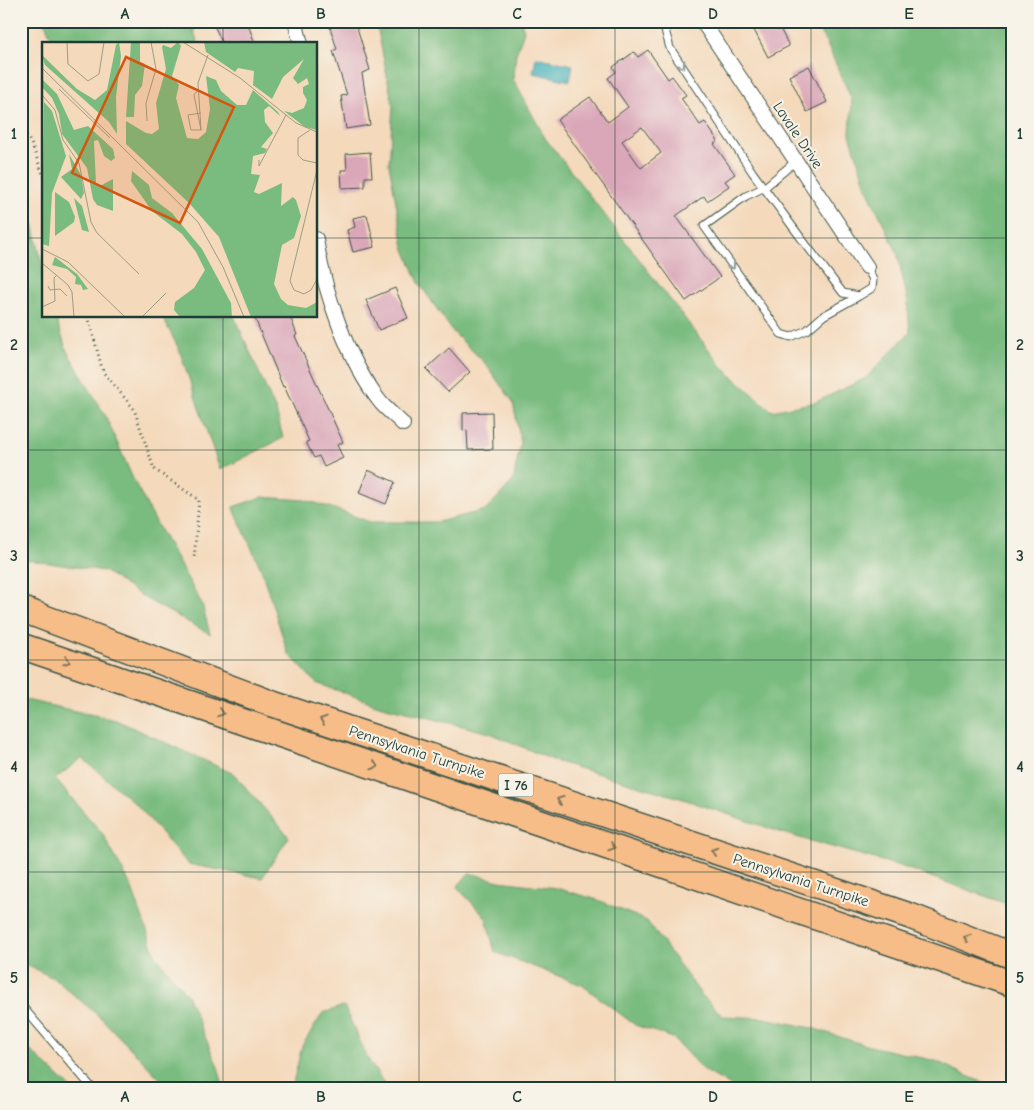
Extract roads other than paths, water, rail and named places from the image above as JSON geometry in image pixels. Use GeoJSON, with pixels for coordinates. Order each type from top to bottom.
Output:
{"type":"FeatureCollection","features":[{"type":"Feature","properties":{"kind":"highway","name":"Pennsylvania Turnpike"},"geometry":{"type":"LineString","coordinates":[[21,609],[273,704],[910,916],[1013,956]]}},
{"type":"Feature","properties":{"kind":"highway","name":"Pennsylvania Turnpike"},"geometry":{"type":"LineString","coordinates":[[21,646],[1013,984]]}},
{"type":"Feature","properties":{"kind":"street"},"geometry":{"type":"LineString","coordinates":[[295,21],[300,42]]}},
{"type":"Feature","properties":{"kind":"street","name":"Lavale Drive"},"geometry":{"type":"LineString","coordinates":[[702,21],[867,267]]}},
{"type":"Feature","properties":{"kind":"street"},"geometry":{"type":"LineString","coordinates":[[318,248],[327,286],[350,351],[377,398],[403,424]]}},
{"type":"Feature","properties":{"kind":"lane"},"geometry":{"type":"LineString","coordinates":[[664,21],[670,48],[734,144],[801,238],[844,293],[859,296]]}},
{"type":"Feature","properties":{"kind":"lane"},"geometry":{"type":"LineString","coordinates":[[796,161],[765,187],[746,196],[704,226],[781,334],[791,337],[807,330],[823,316],[872,288],[873,280],[867,267]]}},
{"type":"Feature","properties":{"kind":"lane"},"geometry":{"type":"LineString","coordinates":[[21,1005],[93,1089]]}},
{"type":"Feature","properties":{"kind":"water"},"geometry":{"type":"Polygon","coordinates":[[[536,57],[573,65],[570,81],[533,73],[536,57]]]}}]}
